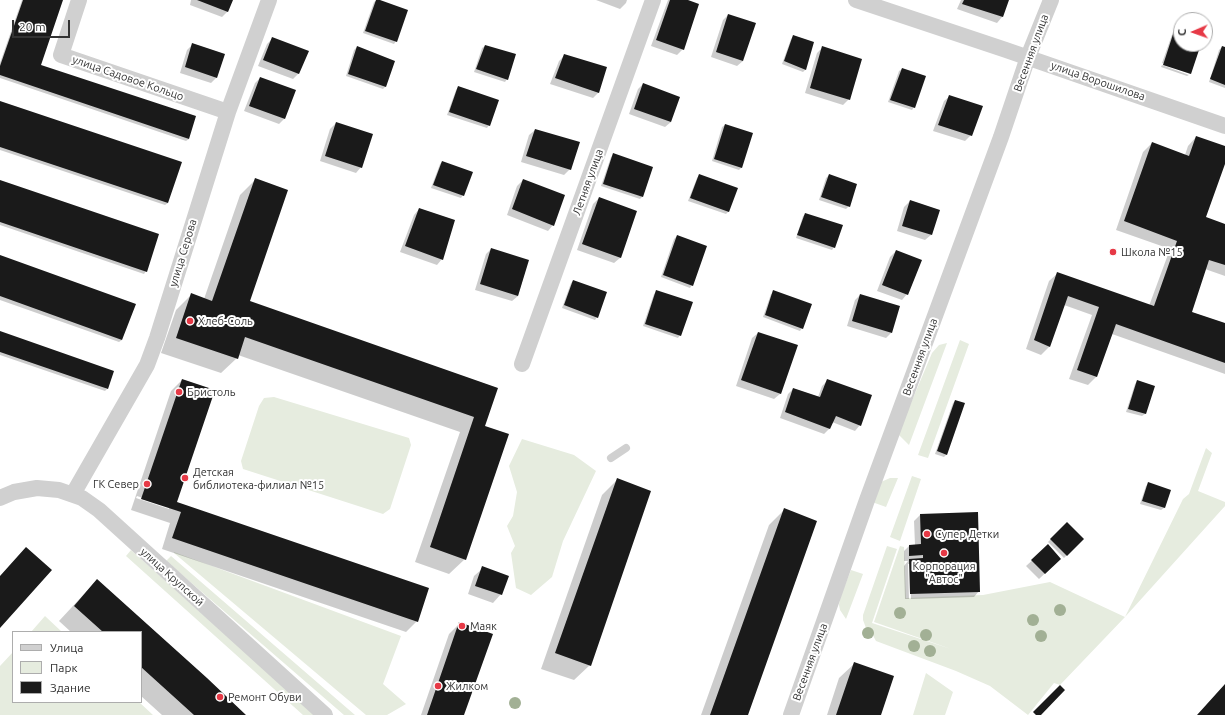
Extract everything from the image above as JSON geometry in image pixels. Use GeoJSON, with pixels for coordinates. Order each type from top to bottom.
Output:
{"type":"FeatureCollection","features":[{"type":"Feature","properties":{"kind":"street","name":"улица Садовое Кольцо"},"geometry":{"type":"LineString","coordinates":[[79,0],[61,55],[228,112]]}},
{"type":"Feature","properties":{"kind":"street","name":"улица Серова"},"geometry":{"type":"LineString","coordinates":[[73,494],[147,365],[157,338],[228,112],[269,0]]}},
{"type":"Feature","properties":{"kind":"street","name":"Летняя улица"},"geometry":{"type":"LineString","coordinates":[[522,364],[653,0]]}},
{"type":"Feature","properties":{"kind":"street","name":"улица Ворошилова"},"geometry":{"type":"LineString","coordinates":[[856,0],[1028,57],[1225,126]]}},
{"type":"Feature","properties":{"kind":"street","name":"Весенняя улица"},"geometry":{"type":"LineString","coordinates":[[791,715],[867,500],[1001,137],[1028,57],[1051,0]]}},
{"type":"Feature","properties":{"kind":"street","name":"улица Крупской"},"geometry":{"type":"LineString","coordinates":[[0,498],[14,492],[37,488],[50,488],[82,498],[99,510],[325,715]]}},
{"type":"Feature","properties":{"kind":"lane"},"geometry":{"type":"LineString","coordinates":[[611,458],[626,448]]}},
{"type":"Feature","properties":{"kind":"green space"},"geometry":{"type":"Polygon","coordinates":[[[960,340],[969,344],[928,458],[918,455],[960,340]]]}},
{"type":"Feature","properties":{"kind":"green space"},"geometry":{"type":"Polygon","coordinates":[[[947,343],[909,445],[898,434],[932,353],[939,345],[947,343]]]}},
{"type":"Feature","properties":{"kind":"green space"},"geometry":{"type":"Polygon","coordinates":[[[274,397],[409,438],[411,445],[390,509],[383,514],[243,469],[241,461],[259,406],[264,398],[274,397]]]}},
{"type":"Feature","properties":{"kind":"green space"},"geometry":{"type":"Polygon","coordinates":[[[522,439],[574,455],[596,471],[563,541],[552,577],[531,595],[516,588],[511,553],[515,546],[507,526],[513,516],[517,492],[509,466],[522,439]]]}},
{"type":"Feature","properties":{"kind":"green space"},"geometry":{"type":"Polygon","coordinates":[[[1206,448],[1212,453],[1198,491],[1225,502],[1225,506],[1125,617],[1183,499],[1189,494],[1206,448]]]}},
{"type":"Feature","properties":{"kind":"green space"},"geometry":{"type":"Polygon","coordinates":[[[912,476],[921,479],[900,541],[890,537],[912,476]]]}},
{"type":"Feature","properties":{"kind":"green space"},"geometry":{"type":"Polygon","coordinates":[[[890,478],[898,478],[886,507],[872,502],[881,482],[890,478]]]}},
{"type":"Feature","properties":{"kind":"green space"},"geometry":{"type":"Polygon","coordinates":[[[887,546],[897,549],[872,623],[951,649],[874,622],[900,546],[904,547],[906,598],[983,595],[1050,582],[1125,617],[1060,685],[1054,683],[1028,715],[990,686],[956,671],[876,641],[870,630],[866,628],[863,620],[863,615],[887,546]]]}},
{"type":"Feature","properties":{"kind":"green space"},"geometry":{"type":"Polygon","coordinates":[[[131,550],[315,715],[303,715],[126,556],[131,550]]]}},
{"type":"Feature","properties":{"kind":"green space"},"geometry":{"type":"Polygon","coordinates":[[[174,552],[401,636],[383,684],[406,704],[387,715],[366,715],[174,552]]]}},
{"type":"Feature","properties":{"kind":"green space"},"geometry":{"type":"Polygon","coordinates":[[[171,556],[355,715],[344,715],[166,561],[171,556]]]}},
{"type":"Feature","properties":{"kind":"green space"},"geometry":{"type":"Polygon","coordinates":[[[851,570],[863,574],[846,619],[840,610],[839,605],[840,598],[851,570]]]}},
{"type":"Feature","properties":{"kind":"green space"},"geometry":{"type":"Polygon","coordinates":[[[45,616],[61,631],[32,631],[45,616]]]}},
{"type":"Feature","properties":{"kind":"green space"},"geometry":{"type":"Polygon","coordinates":[[[12,653],[12,703],[140,703],[153,715],[0,715],[0,666],[12,653]]]}},
{"type":"Feature","properties":{"kind":"green space"},"geometry":{"type":"Polygon","coordinates":[[[926,673],[953,692],[945,715],[913,715],[926,673]]]}},
{"type":"Feature","properties":{"kind":"building"},"geometry":{"type":"Polygon","coordinates":[[[23,0],[63,0],[41,65],[196,116],[189,139],[0,75],[0,66],[23,0]]]}},
{"type":"Feature","properties":{"kind":"building"},"geometry":{"type":"Polygon","coordinates":[[[197,0],[233,0],[228,12],[197,0]]]}},
{"type":"Feature","properties":{"kind":"building"},"geometry":{"type":"Polygon","coordinates":[[[376,0],[408,10],[397,42],[365,31],[376,0]]]}},
{"type":"Feature","properties":{"kind":"building"},"geometry":{"type":"Polygon","coordinates":[[[670,0],[688,0],[699,4],[684,50],[656,40],[670,0]]]}},
{"type":"Feature","properties":{"kind":"building"},"geometry":{"type":"Polygon","coordinates":[[[964,0],[1009,0],[1003,17],[962,4],[964,0]]]}},
{"type":"Feature","properties":{"kind":"building"},"geometry":{"type":"Polygon","coordinates":[[[728,14],[756,23],[743,61],[716,52],[728,14]]]}},
{"type":"Feature","properties":{"kind":"building"},"geometry":{"type":"Polygon","coordinates":[[[1173,34],[1173,52],[1198,52],[1191,74],[1163,65],[1173,34]]]}},
{"type":"Feature","properties":{"kind":"building"},"geometry":{"type":"Polygon","coordinates":[[[793,35],[814,42],[806,70],[784,61],[793,35]]]}},
{"type":"Feature","properties":{"kind":"building"},"geometry":{"type":"Polygon","coordinates":[[[272,37],[309,51],[299,74],[263,60],[272,37]]]}},
{"type":"Feature","properties":{"kind":"building"},"geometry":{"type":"Polygon","coordinates":[[[192,43],[225,54],[217,78],[185,67],[192,43]]]}},
{"type":"Feature","properties":{"kind":"building"},"geometry":{"type":"Polygon","coordinates":[[[485,45],[516,54],[508,80],[476,69],[485,45]]]}},
{"type":"Feature","properties":{"kind":"building"},"geometry":{"type":"Polygon","coordinates":[[[357,46],[395,61],[386,87],[348,74],[357,46]]]}},
{"type":"Feature","properties":{"kind":"building"},"geometry":{"type":"Polygon","coordinates":[[[822,46],[862,59],[850,100],[810,88],[822,46]]]}},
{"type":"Feature","properties":{"kind":"building"},"geometry":{"type":"Polygon","coordinates":[[[1222,46],[1225,47],[1225,85],[1210,79],[1222,46]]]}},
{"type":"Feature","properties":{"kind":"building"},"geometry":{"type":"Polygon","coordinates":[[[564,54],[607,67],[599,93],[555,78],[564,54]]]}},
{"type":"Feature","properties":{"kind":"building"},"geometry":{"type":"Polygon","coordinates":[[[902,68],[926,76],[915,108],[890,100],[902,68]]]}},
{"type":"Feature","properties":{"kind":"building"},"geometry":{"type":"Polygon","coordinates":[[[260,77],[296,90],[285,119],[249,106],[260,77]]]}},
{"type":"Feature","properties":{"kind":"building"},"geometry":{"type":"Polygon","coordinates":[[[643,83],[680,97],[671,122],[634,109],[643,83]]]}},
{"type":"Feature","properties":{"kind":"building"},"geometry":{"type":"Polygon","coordinates":[[[458,86],[499,100],[490,126],[449,112],[458,86]]]}},
{"type":"Feature","properties":{"kind":"building"},"geometry":{"type":"Polygon","coordinates":[[[949,95],[983,106],[972,136],[938,125],[949,95]]]}},
{"type":"Feature","properties":{"kind":"building"},"geometry":{"type":"Polygon","coordinates":[[[0,101],[182,162],[168,203],[0,147],[0,101]]]}},
{"type":"Feature","properties":{"kind":"building"},"geometry":{"type":"Polygon","coordinates":[[[336,122],[373,134],[362,168],[325,156],[336,122]]]}},
{"type":"Feature","properties":{"kind":"building"},"geometry":{"type":"Polygon","coordinates":[[[725,124],[753,133],[742,168],[714,159],[725,124]]]}},
{"type":"Feature","properties":{"kind":"building"},"geometry":{"type":"Polygon","coordinates":[[[535,129],[580,142],[571,170],[526,156],[535,129]]]}},
{"type":"Feature","properties":{"kind":"building"},"geometry":{"type":"Polygon","coordinates":[[[1196,136],[1225,146],[1225,164],[1206,217],[1225,224],[1225,265],[1209,260],[1192,312],[1225,323],[1225,363],[1116,324],[1097,377],[1077,370],[1099,307],[1068,296],[1050,347],[1034,340],[1057,272],[1154,306],[1177,241],[1124,221],[1152,142],[1189,156],[1196,136]]]}},
{"type":"Feature","properties":{"kind":"building"},"geometry":{"type":"Polygon","coordinates":[[[613,153],[653,167],[643,197],[603,184],[613,153]]]}},
{"type":"Feature","properties":{"kind":"building"},"geometry":{"type":"Polygon","coordinates":[[[442,161],[473,172],[464,196],[433,185],[442,161]]]}},
{"type":"Feature","properties":{"kind":"building"},"geometry":{"type":"Polygon","coordinates":[[[699,174],[738,188],[729,212],[690,198],[699,174]]]}},
{"type":"Feature","properties":{"kind":"building"},"geometry":{"type":"Polygon","coordinates":[[[829,174],[857,184],[850,207],[821,197],[829,174]]]}},
{"type":"Feature","properties":{"kind":"building"},"geometry":{"type":"Polygon","coordinates":[[[255,178],[288,190],[250,301],[498,388],[485,426],[509,434],[466,560],[430,547],[474,417],[245,337],[238,359],[176,338],[191,293],[212,301],[255,178]]]}},
{"type":"Feature","properties":{"kind":"building"},"geometry":{"type":"Polygon","coordinates":[[[523,179],[565,195],[554,226],[512,209],[523,179]]]}},
{"type":"Feature","properties":{"kind":"building"},"geometry":{"type":"Polygon","coordinates":[[[0,180],[159,234],[147,272],[0,222],[0,180]]]}},
{"type":"Feature","properties":{"kind":"building"},"geometry":{"type":"Polygon","coordinates":[[[599,197],[637,211],[621,258],[582,244],[599,197]]]}},
{"type":"Feature","properties":{"kind":"building"},"geometry":{"type":"Polygon","coordinates":[[[910,200],[940,210],[932,235],[902,226],[910,200]]]}},
{"type":"Feature","properties":{"kind":"building"},"geometry":{"type":"Polygon","coordinates":[[[419,208],[455,220],[443,260],[405,246],[419,208]]]}},
{"type":"Feature","properties":{"kind":"building"},"geometry":{"type":"Polygon","coordinates":[[[805,213],[843,225],[835,248],[797,235],[805,213]]]}},
{"type":"Feature","properties":{"kind":"building"},"geometry":{"type":"Polygon","coordinates":[[[677,235],[707,246],[693,286],[663,275],[677,235]]]}},
{"type":"Feature","properties":{"kind":"building"},"geometry":{"type":"Polygon","coordinates":[[[491,248],[529,260],[518,296],[480,284],[491,248]]]}},
{"type":"Feature","properties":{"kind":"building"},"geometry":{"type":"Polygon","coordinates":[[[896,250],[922,260],[908,295],[882,285],[896,250]]]}},
{"type":"Feature","properties":{"kind":"building"},"geometry":{"type":"Polygon","coordinates":[[[0,255],[136,304],[122,340],[0,296],[0,255]]]}},
{"type":"Feature","properties":{"kind":"building"},"geometry":{"type":"Polygon","coordinates":[[[573,280],[607,292],[598,318],[564,305],[573,280]]]}},
{"type":"Feature","properties":{"kind":"building"},"geometry":{"type":"Polygon","coordinates":[[[656,290],[693,302],[681,336],[645,324],[656,290]]]}},
{"type":"Feature","properties":{"kind":"building"},"geometry":{"type":"Polygon","coordinates":[[[773,290],[812,304],[803,329],[765,315],[773,290]]]}},
{"type":"Feature","properties":{"kind":"building"},"geometry":{"type":"Polygon","coordinates":[[[860,294],[900,306],[892,333],[852,321],[860,294]]]}},
{"type":"Feature","properties":{"kind":"building"},"geometry":{"type":"Polygon","coordinates":[[[0,331],[114,371],[108,389],[0,352],[0,331]]]}},
{"type":"Feature","properties":{"kind":"building"},"geometry":{"type":"Polygon","coordinates":[[[758,332],[798,345],[781,394],[741,380],[758,332]]]}},
{"type":"Feature","properties":{"kind":"building"},"geometry":{"type":"Polygon","coordinates":[[[182,379],[215,390],[177,502],[429,588],[418,622],[172,538],[181,512],[141,499],[182,379]]]}},
{"type":"Feature","properties":{"kind":"building"},"geometry":{"type":"Polygon","coordinates":[[[827,379],[872,395],[861,426],[836,416],[830,429],[785,412],[793,388],[820,397],[827,379]]]}},
{"type":"Feature","properties":{"kind":"building"},"geometry":{"type":"Polygon","coordinates":[[[1137,380],[1155,386],[1146,414],[1128,409],[1137,380]]]}},
{"type":"Feature","properties":{"kind":"building"},"geometry":{"type":"Polygon","coordinates":[[[955,400],[965,403],[947,455],[937,451],[955,400]]]}},
{"type":"Feature","properties":{"kind":"building"},"geometry":{"type":"Polygon","coordinates":[[[617,478],[651,491],[591,666],[555,653],[617,478]]]}},
{"type":"Feature","properties":{"kind":"building"},"geometry":{"type":"Polygon","coordinates":[[[1148,482],[1171,490],[1165,508],[1142,501],[1148,482]]]}},
{"type":"Feature","properties":{"kind":"building"},"geometry":{"type":"Polygon","coordinates":[[[784,508],[817,521],[748,715],[710,715],[784,508]]]}},
{"type":"Feature","properties":{"kind":"building","name":"Корпорация \"Автос\""},"geometry":{"type":"Polygon","coordinates":[[[978,512],[980,592],[910,594],[909,559],[923,558],[923,555],[909,556],[909,545],[921,544],[920,514],[978,512]]]}},
{"type":"Feature","properties":{"kind":"building"},"geometry":{"type":"Polygon","coordinates":[[[1067,522],[1084,539],[1067,556],[1050,539],[1067,522]]]}},
{"type":"Feature","properties":{"kind":"building"},"geometry":{"type":"Polygon","coordinates":[[[1048,544],[1061,559],[1045,574],[1031,560],[1048,544]]]}},
{"type":"Feature","properties":{"kind":"building"},"geometry":{"type":"Polygon","coordinates":[[[26,547],[52,570],[0,628],[0,576],[26,547]]]}},
{"type":"Feature","properties":{"kind":"building"},"geometry":{"type":"Polygon","coordinates":[[[482,566],[509,576],[502,595],[475,586],[482,566]]]}},
{"type":"Feature","properties":{"kind":"building"},"geometry":{"type":"Polygon","coordinates":[[[97,579],[246,715],[194,715],[142,668],[142,631],[102,631],[74,606],[97,579]]]}},
{"type":"Feature","properties":{"kind":"building"},"geometry":{"type":"Polygon","coordinates":[[[459,622],[493,634],[464,715],[427,715],[459,622]]]}},
{"type":"Feature","properties":{"kind":"building"},"geometry":{"type":"Polygon","coordinates":[[[854,662],[894,676],[881,715],[836,715],[854,662]]]}},
{"type":"Feature","properties":{"kind":"building"},"geometry":{"type":"Polygon","coordinates":[[[1225,684],[1225,715],[1197,715],[1225,684]]]}},
{"type":"Feature","properties":{"kind":"building"},"geometry":{"type":"Polygon","coordinates":[[[1060,685],[1065,690],[1041,715],[1036,715],[1033,712],[1060,685]]]}},
{"type":"Feature","properties":{"kind":"place","name":"Школа №15"},"geometry":{"type":"Point","coordinates":[1113,252]}},
{"type":"Feature","properties":{"kind":"place","name":"Хлеб-Соль"},"geometry":{"type":"Point","coordinates":[190,321]}},
{"type":"Feature","properties":{"kind":"place","name":"Бристоль"},"geometry":{"type":"Point","coordinates":[179,392]}},
{"type":"Feature","properties":{"kind":"place","name":"Детская библиотека-филиал №15"},"geometry":{"type":"Point","coordinates":[185,478]}},
{"type":"Feature","properties":{"kind":"place","name":"ГК Север"},"geometry":{"type":"Point","coordinates":[147,484]}},
{"type":"Feature","properties":{"kind":"place","name":"Супер Детки"},"geometry":{"type":"Point","coordinates":[927,534]}},
{"type":"Feature","properties":{"kind":"place","name":"Корпорация \"Автос\""},"geometry":{"type":"Point","coordinates":[944,553]}},
{"type":"Feature","properties":{"kind":"place","name":"Маяк"},"geometry":{"type":"Point","coordinates":[462,626]}},
{"type":"Feature","properties":{"kind":"place","name":"Жилком"},"geometry":{"type":"Point","coordinates":[438,686]}},
{"type":"Feature","properties":{"kind":"place","name":"Ремонт Обуви"},"geometry":{"type":"Point","coordinates":[220,697]}}]}
